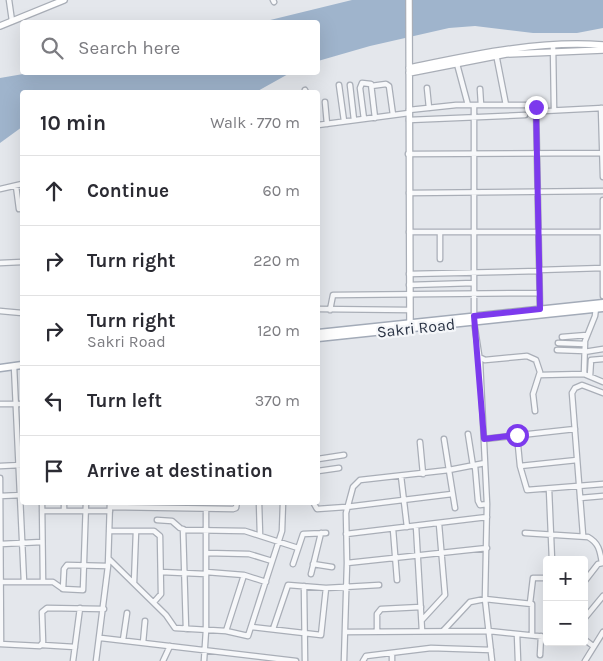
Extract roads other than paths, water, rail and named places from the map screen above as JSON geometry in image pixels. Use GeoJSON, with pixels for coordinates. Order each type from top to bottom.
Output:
{"type":"FeatureCollection","features":[{"type":"Feature","properties":{"kind":"main road","name":"Sakri Road"},"geometry":{"type":"LineString","coordinates":[[320,338],[410,326],[598,307],[603,303]]}},
{"type":"Feature","properties":{"kind":"main road","name":"Sakri Road"},"geometry":{"type":"LineString","coordinates":[[474,319],[540,309],[598,307]]}},
{"type":"Feature","properties":{"kind":"main road","name":"Sakri Road"},"geometry":{"type":"LineString","coordinates":[[320,333],[410,326]]}},
{"type":"Feature","properties":{"kind":"main road"},"geometry":{"type":"LineString","coordinates":[[0,368],[20,366]]}},
{"type":"Feature","properties":{"kind":"street"},"geometry":{"type":"LineString","coordinates":[[9,0],[12,21]]}},
{"type":"Feature","properties":{"kind":"street"},"geometry":{"type":"LineString","coordinates":[[0,26],[64,0]]}},
{"type":"Feature","properties":{"kind":"street"},"geometry":{"type":"LineString","coordinates":[[409,0],[410,326]]}},
{"type":"Feature","properties":{"kind":"street"},"geometry":{"type":"LineString","coordinates":[[409,68],[496,54],[603,45]]}},
{"type":"Feature","properties":{"kind":"street"},"geometry":{"type":"LineString","coordinates":[[553,48],[603,50]]}},
{"type":"Feature","properties":{"kind":"street"},"geometry":{"type":"LineString","coordinates":[[553,48],[554,110]]}},
{"type":"Feature","properties":{"kind":"street"},"geometry":{"type":"LineString","coordinates":[[409,68],[457,64],[496,54]]}},
{"type":"Feature","properties":{"kind":"street"},"geometry":{"type":"LineString","coordinates":[[496,54],[506,105]]}},
{"type":"Feature","properties":{"kind":"street"},"geometry":{"type":"LineString","coordinates":[[457,64],[474,116],[474,319],[480,361],[487,504],[485,600],[492,661]]}},
{"type":"Feature","properties":{"kind":"street"},"geometry":{"type":"LineString","coordinates":[[364,119],[360,85],[367,82],[371,86],[375,118]]}},
{"type":"Feature","properties":{"kind":"street"},"geometry":{"type":"LineString","coordinates":[[371,86],[386,84],[389,86],[393,115]]}},
{"type":"Feature","properties":{"kind":"street"},"geometry":{"type":"LineString","coordinates":[[339,85],[344,122]]}},
{"type":"Feature","properties":{"kind":"street"},"geometry":{"type":"LineString","coordinates":[[350,85],[354,120]]}},
{"type":"Feature","properties":{"kind":"street"},"geometry":{"type":"LineString","coordinates":[[427,88],[429,108]]}},
{"type":"Feature","properties":{"kind":"street"},"geometry":{"type":"LineString","coordinates":[[480,89],[480,105]]}},
{"type":"Feature","properties":{"kind":"street"},"geometry":{"type":"LineString","coordinates":[[325,102],[327,124]]}},
{"type":"Feature","properties":{"kind":"street"},"geometry":{"type":"LineString","coordinates":[[409,114],[429,108],[471,105],[531,104],[542,110],[602,108],[603,177]]}},
{"type":"Feature","properties":{"kind":"street"},"geometry":{"type":"LineString","coordinates":[[536,107],[540,309]]}},
{"type":"Feature","properties":{"kind":"street"},"geometry":{"type":"LineString","coordinates":[[320,125],[409,114],[525,115]]}},
{"type":"Feature","properties":{"kind":"street"},"geometry":{"type":"LineString","coordinates":[[408,154],[603,153]]}},
{"type":"Feature","properties":{"kind":"street"},"geometry":{"type":"LineString","coordinates":[[0,189],[20,185]]}},
{"type":"Feature","properties":{"kind":"street"},"geometry":{"type":"LineString","coordinates":[[16,186],[19,209]]}},
{"type":"Feature","properties":{"kind":"street"},"geometry":{"type":"LineString","coordinates":[[409,193],[603,191]]}},
{"type":"Feature","properties":{"kind":"street"},"geometry":{"type":"LineString","coordinates":[[603,200],[603,296]]}},
{"type":"Feature","properties":{"kind":"street"},"geometry":{"type":"LineString","coordinates":[[409,232],[603,232]]}},
{"type":"Feature","properties":{"kind":"street"},"geometry":{"type":"LineString","coordinates":[[440,232],[440,259]]}},
{"type":"Feature","properties":{"kind":"street"},"geometry":{"type":"LineString","coordinates":[[0,263],[20,262]]}},
{"type":"Feature","properties":{"kind":"street"},"geometry":{"type":"LineString","coordinates":[[409,274],[603,268]]}},
{"type":"Feature","properties":{"kind":"street"},"geometry":{"type":"LineString","coordinates":[[409,285],[474,283]]}},
{"type":"Feature","properties":{"kind":"street"},"geometry":{"type":"LineString","coordinates":[[330,310],[333,295],[410,296],[539,293]]}},
{"type":"Feature","properties":{"kind":"street"},"geometry":{"type":"LineString","coordinates":[[583,377],[585,344],[598,307]]}},
{"type":"Feature","properties":{"kind":"street"},"geometry":{"type":"LineString","coordinates":[[320,309],[410,310]]}},
{"type":"Feature","properties":{"kind":"street"},"geometry":{"type":"LineString","coordinates":[[0,311],[20,313]]}},
{"type":"Feature","properties":{"kind":"street"},"geometry":{"type":"LineString","coordinates":[[562,337],[587,335]]}},
{"type":"Feature","properties":{"kind":"street"},"geometry":{"type":"LineString","coordinates":[[558,344],[585,344]]}},
{"type":"Feature","properties":{"kind":"street"},"geometry":{"type":"LineString","coordinates":[[557,350],[584,352],[603,349]]}},
{"type":"Feature","properties":{"kind":"street"},"geometry":{"type":"LineString","coordinates":[[480,361],[530,356],[538,362],[539,378],[533,394],[535,411]]}},
{"type":"Feature","properties":{"kind":"street"},"geometry":{"type":"LineString","coordinates":[[583,535],[572,394],[591,360],[603,359]]}},
{"type":"Feature","properties":{"kind":"street"},"geometry":{"type":"LineString","coordinates":[[14,366],[20,440]]}},
{"type":"Feature","properties":{"kind":"street"},"geometry":{"type":"LineString","coordinates":[[539,378],[583,377],[603,382]]}},
{"type":"Feature","properties":{"kind":"street"},"geometry":{"type":"LineString","coordinates":[[583,377],[603,393]]}},
{"type":"Feature","properties":{"kind":"street"},"geometry":{"type":"LineString","coordinates":[[0,404],[20,404]]}},
{"type":"Feature","properties":{"kind":"street"},"geometry":{"type":"LineString","coordinates":[[484,439],[574,429]]}},
{"type":"Feature","properties":{"kind":"street"},"geometry":{"type":"LineString","coordinates":[[468,434],[478,501],[480,504],[487,504]]}},
{"type":"Feature","properties":{"kind":"street"},"geometry":{"type":"LineString","coordinates":[[517,435],[520,466],[527,490],[603,484]]}},
{"type":"Feature","properties":{"kind":"street"},"geometry":{"type":"LineString","coordinates":[[444,439],[454,508]]}},
{"type":"Feature","properties":{"kind":"street"},"geometry":{"type":"LineString","coordinates":[[420,442],[423,474]]}},
{"type":"Feature","properties":{"kind":"street"},"geometry":{"type":"LineString","coordinates":[[320,459],[344,455]]}},
{"type":"Feature","properties":{"kind":"street"},"geometry":{"type":"LineString","coordinates":[[520,466],[577,460]]}},
{"type":"Feature","properties":{"kind":"street"},"geometry":{"type":"LineString","coordinates":[[344,661],[347,563],[346,507],[356,482],[423,474],[485,463]]}},
{"type":"Feature","properties":{"kind":"street"},"geometry":{"type":"LineString","coordinates":[[0,466],[20,465]]}},
{"type":"Feature","properties":{"kind":"street"},"geometry":{"type":"LineString","coordinates":[[320,471],[339,468]]}},
{"type":"Feature","properties":{"kind":"street"},"geometry":{"type":"LineString","coordinates":[[401,476],[407,527]]}},
{"type":"Feature","properties":{"kind":"street"},"geometry":{"type":"LineString","coordinates":[[0,478],[1,644],[38,647],[42,644],[75,647]]}},
{"type":"Feature","properties":{"kind":"street"},"geometry":{"type":"LineString","coordinates":[[549,489],[552,556]]}},
{"type":"Feature","properties":{"kind":"street"},"geometry":{"type":"LineString","coordinates":[[314,505],[315,508],[319,509],[346,507],[452,494]]}},
{"type":"Feature","properties":{"kind":"street"},"geometry":{"type":"LineString","coordinates":[[0,496],[20,495]]}},
{"type":"Feature","properties":{"kind":"street"},"geometry":{"type":"LineString","coordinates":[[580,498],[603,496]]}},
{"type":"Feature","properties":{"kind":"street"},"geometry":{"type":"LineString","coordinates":[[22,505],[24,582]]}},
{"type":"Feature","properties":{"kind":"street"},"geometry":{"type":"LineString","coordinates":[[42,505],[43,582]]}},
{"type":"Feature","properties":{"kind":"street"},"geometry":{"type":"LineString","coordinates":[[64,505],[64,511]]}},
{"type":"Feature","properties":{"kind":"street"},"geometry":{"type":"LineString","coordinates":[[2,582],[53,582],[63,589],[83,590],[86,505]]}},
{"type":"Feature","properties":{"kind":"street"},"geometry":{"type":"LineString","coordinates":[[42,511],[85,511],[135,505],[235,509],[236,505]]}},
{"type":"Feature","properties":{"kind":"street"},"geometry":{"type":"LineString","coordinates":[[259,505],[260,535]]}},
{"type":"Feature","properties":{"kind":"street"},"geometry":{"type":"LineString","coordinates":[[108,559],[166,614],[175,628],[226,631],[246,637],[250,635],[283,526],[283,505]]}},
{"type":"Feature","properties":{"kind":"street"},"geometry":{"type":"LineString","coordinates":[[96,661],[101,638],[108,566],[110,507]]}},
{"type":"Feature","properties":{"kind":"street"},"geometry":{"type":"LineString","coordinates":[[204,661],[206,650],[206,509]]}},
{"type":"Feature","properties":{"kind":"street"},"geometry":{"type":"LineString","coordinates":[[346,534],[487,517]]}},
{"type":"Feature","properties":{"kind":"street"},"geometry":{"type":"LineString","coordinates":[[157,520],[172,521],[183,529],[245,531],[298,548]]}},
{"type":"Feature","properties":{"kind":"street"},"geometry":{"type":"LineString","coordinates":[[422,620],[445,595],[443,552],[439,524]]}},
{"type":"Feature","properties":{"kind":"street"},"geometry":{"type":"LineString","coordinates":[[416,526],[422,632]]}},
{"type":"Feature","properties":{"kind":"street"},"geometry":{"type":"LineString","coordinates":[[183,529],[186,629]]}},
{"type":"Feature","properties":{"kind":"street"},"geometry":{"type":"LineString","coordinates":[[392,529],[397,580]]}},
{"type":"Feature","properties":{"kind":"street"},"geometry":{"type":"LineString","coordinates":[[109,531],[154,531],[160,536],[161,594],[154,602]]}},
{"type":"Feature","properties":{"kind":"street"},"geometry":{"type":"LineString","coordinates":[[134,584],[136,531]]}},
{"type":"Feature","properties":{"kind":"street"},"geometry":{"type":"LineString","coordinates":[[293,564],[303,534],[324,533],[311,574]]}},
{"type":"Feature","properties":{"kind":"street"},"geometry":{"type":"LineString","coordinates":[[525,533],[583,535],[597,543],[602,563],[588,578]]}},
{"type":"Feature","properties":{"kind":"street"},"geometry":{"type":"LineString","coordinates":[[1,544],[42,542]]}},
{"type":"Feature","properties":{"kind":"street"},"geometry":{"type":"LineString","coordinates":[[347,563],[487,548]]}},
{"type":"Feature","properties":{"kind":"street"},"geometry":{"type":"LineString","coordinates":[[206,553],[250,554],[272,561]]}},
{"type":"Feature","properties":{"kind":"street"},"geometry":{"type":"LineString","coordinates":[[313,564],[332,567]]}},
{"type":"Feature","properties":{"kind":"street"},"geometry":{"type":"LineString","coordinates":[[63,589],[65,566],[108,566]]}},
{"type":"Feature","properties":{"kind":"street"},"geometry":{"type":"LineString","coordinates":[[161,572],[244,575],[266,582]]}},
{"type":"Feature","properties":{"kind":"street"},"geometry":{"type":"LineString","coordinates":[[226,631],[244,575]]}},
{"type":"Feature","properties":{"kind":"street"},"geometry":{"type":"LineString","coordinates":[[532,636],[534,608],[530,603],[533,578],[543,578]]}},
{"type":"Feature","properties":{"kind":"street"},"geometry":{"type":"LineString","coordinates":[[273,629],[286,586],[326,588],[379,585]]}},
{"type":"Feature","properties":{"kind":"street"},"geometry":{"type":"LineString","coordinates":[[304,586],[305,661]]}},
{"type":"Feature","properties":{"kind":"street"},"geometry":{"type":"LineString","coordinates":[[252,626],[305,634],[322,634],[326,588]]}},
{"type":"Feature","properties":{"kind":"street"},"geometry":{"type":"LineString","coordinates":[[588,613],[603,596]]}},
{"type":"Feature","properties":{"kind":"street"},"geometry":{"type":"LineString","coordinates":[[443,631],[467,604],[485,600],[530,603]]}},
{"type":"Feature","properties":{"kind":"street"},"geometry":{"type":"LineString","coordinates":[[42,644],[44,610],[53,607],[104,609]]}},
{"type":"Feature","properties":{"kind":"street"},"geometry":{"type":"LineString","coordinates":[[377,632],[377,614],[381,609],[421,607]]}},
{"type":"Feature","properties":{"kind":"street"},"geometry":{"type":"LineString","coordinates":[[73,661],[80,608]]}},
{"type":"Feature","properties":{"kind":"street"},"geometry":{"type":"LineString","coordinates":[[123,640],[126,613]]}},
{"type":"Feature","properties":{"kind":"street"},"geometry":{"type":"LineString","coordinates":[[143,643],[145,621]]}},
{"type":"Feature","properties":{"kind":"street"},"geometry":{"type":"LineString","coordinates":[[345,632],[489,631],[543,636]]}},
{"type":"Feature","properties":{"kind":"street"},"geometry":{"type":"LineString","coordinates":[[585,661],[592,646],[603,632]]}},
{"type":"Feature","properties":{"kind":"street"},"geometry":{"type":"LineString","coordinates":[[517,634],[518,661]]}},
{"type":"Feature","properties":{"kind":"street"},"geometry":{"type":"LineString","coordinates":[[101,638],[206,650],[250,658],[296,661]]}},
{"type":"Feature","properties":{"kind":"street"},"geometry":{"type":"LineString","coordinates":[[540,655],[543,641]]}},
{"type":"Feature","properties":{"kind":"street"},"geometry":{"type":"LineString","coordinates":[[588,642],[592,646]]}},
{"type":"Feature","properties":{"kind":"street"},"geometry":{"type":"LineString","coordinates":[[162,661],[170,646]]}},
{"type":"Feature","properties":{"kind":"street"},"geometry":{"type":"LineString","coordinates":[[363,661],[366,656],[431,648],[491,650]]}},
{"type":"Feature","properties":{"kind":"street"},"geometry":{"type":"LineString","coordinates":[[392,653],[392,661]]}},
{"type":"Feature","properties":{"kind":"water"},"geometry":{"type":"Polygon","coordinates":[[[352,0],[603,0],[603,28],[577,33],[533,33],[475,26],[449,28],[370,46],[320,60],[320,20],[270,20],[352,0]]]}},
{"type":"Feature","properties":{"kind":"water"},"geometry":{"type":"Polygon","coordinates":[[[20,75],[286,75],[260,90],[20,90],[20,128],[0,143],[0,78],[20,75]]]}}]}
